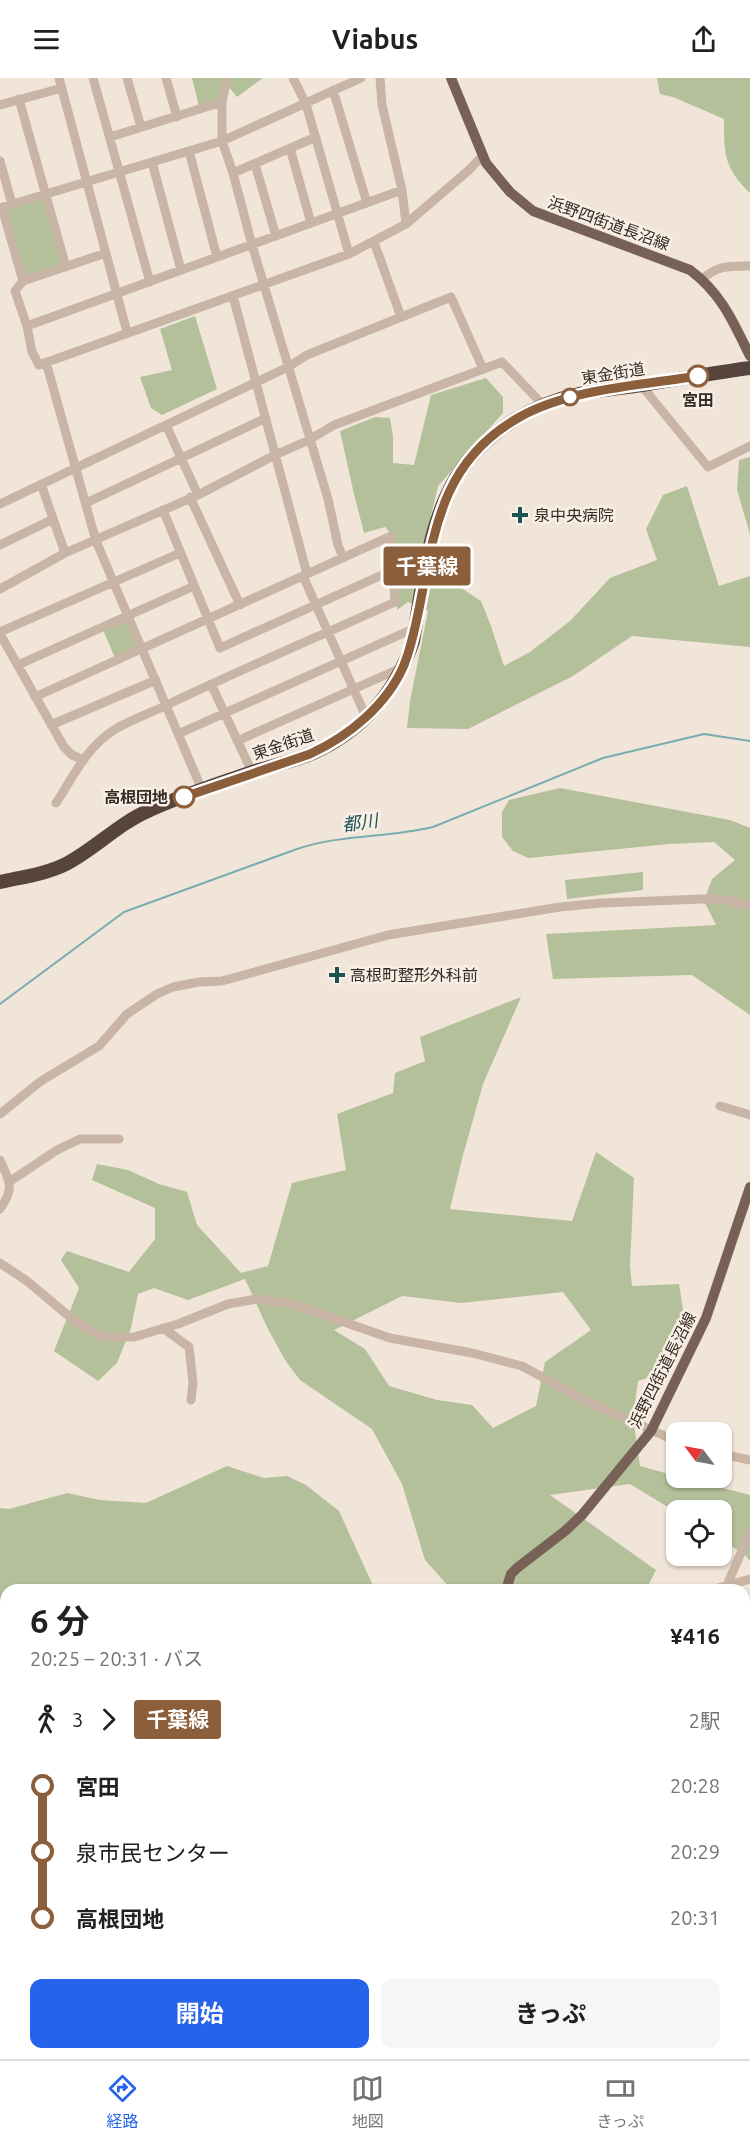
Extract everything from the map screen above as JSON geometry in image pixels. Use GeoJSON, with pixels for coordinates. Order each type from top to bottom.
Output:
{"type":"FeatureCollection","features":[{"type":"Feature","properties":{"kind":"highway","name":"東金街道"},"geometry":{"type":"LineString","coordinates":[[0,882],[67,863],[133,818],[150,810],[252,772],[310,754],[327,746],[366,717],[393,686],[404,667],[415,628],[435,528],[447,495],[457,477],[486,441],[519,417],[578,394],[750,368]]}},
{"type":"Feature","properties":{"kind":"main road","name":"浜野四街道長沼線"},"geometry":{"type":"LineString","coordinates":[[451,78],[486,163],[510,192],[533,211],[690,270],[702,280],[727,309],[750,356]]}},
{"type":"Feature","properties":{"kind":"main road","name":"浜野四街道長沼線"},"geometry":{"type":"LineString","coordinates":[[508,1584],[511,1574],[517,1568],[566,1531],[582,1515],[651,1431],[706,1318],[750,1187]]}},
{"type":"Feature","properties":{"kind":"street"},"geometry":{"type":"LineString","coordinates":[[93,78],[150,282]]}},
{"type":"Feature","properties":{"kind":"street"},"geometry":{"type":"LineString","coordinates":[[127,78],[141,127]]}},
{"type":"Feature","properties":{"kind":"street"},"geometry":{"type":"LineString","coordinates":[[166,78],[177,117]]}},
{"type":"Feature","properties":{"kind":"street"},"geometry":{"type":"LineString","coordinates":[[227,78],[222,102],[222,141],[343,558]]}},
{"type":"Feature","properties":{"kind":"street"},"geometry":{"type":"LineString","coordinates":[[293,78],[306,104],[350,254]]}},
{"type":"Feature","properties":{"kind":"street"},"geometry":{"type":"LineString","coordinates":[[5,207],[222,141],[361,78]]}},
{"type":"Feature","properties":{"kind":"street"},"geometry":{"type":"LineString","coordinates":[[380,78],[382,105],[402,190],[406,224]]}},
{"type":"Feature","properties":{"kind":"street"},"geometry":{"type":"LineString","coordinates":[[0,105],[60,83],[127,332]]}},
{"type":"Feature","properties":{"kind":"street"},"geometry":{"type":"LineString","coordinates":[[333,90],[367,203]]}},
{"type":"Feature","properties":{"kind":"street"},"geometry":{"type":"LineString","coordinates":[[19,99],[66,267]]}},
{"type":"Feature","properties":{"kind":"street"},"geometry":{"type":"LineString","coordinates":[[110,137],[222,102]]}},
{"type":"Feature","properties":{"kind":"street"},"geometry":{"type":"LineString","coordinates":[[233,173],[316,137]]}},
{"type":"Feature","properties":{"kind":"street"},"geometry":{"type":"LineString","coordinates":[[290,148],[312,223]]}},
{"type":"Feature","properties":{"kind":"street"},"geometry":{"type":"LineString","coordinates":[[189,151],[217,257]]}},
{"type":"Feature","properties":{"kind":"street"},"geometry":{"type":"LineString","coordinates":[[106,253],[23,281],[15,291],[35,360],[39,365],[350,254],[406,224],[483,156]]}},
{"type":"Feature","properties":{"kind":"street"},"geometry":{"type":"LineString","coordinates":[[0,161],[5,207],[23,281]]}},
{"type":"Feature","properties":{"kind":"street"},"geometry":{"type":"LineString","coordinates":[[152,162],[181,270]]}},
{"type":"Feature","properties":{"kind":"street"},"geometry":{"type":"LineString","coordinates":[[255,164],[276,236]]}},
{"type":"Feature","properties":{"kind":"street"},"geometry":{"type":"LineString","coordinates":[[27,326],[402,190]]}},
{"type":"Feature","properties":{"kind":"street"},"geometry":{"type":"LineString","coordinates":[[374,242],[401,317]]}},
{"type":"Feature","properties":{"kind":"street"},"geometry":{"type":"LineString","coordinates":[[702,280],[709,272],[730,266],[750,266]]}},
{"type":"Feature","properties":{"kind":"street"},"geometry":{"type":"LineString","coordinates":[[233,296],[305,575],[315,604],[366,717]]}},
{"type":"Feature","properties":{"kind":"street"},"geometry":{"type":"LineString","coordinates":[[0,504],[288,367],[307,355],[451,297],[483,369]]}},
{"type":"Feature","properties":{"kind":"street"},"geometry":{"type":"LineString","coordinates":[[46,362],[96,541],[202,790]]}},
{"type":"Feature","properties":{"kind":"street"},"geometry":{"type":"LineString","coordinates":[[0,589],[65,553],[194,496],[275,454],[309,440],[334,425],[502,362],[544,406]]}},
{"type":"Feature","properties":{"kind":"street"},"geometry":{"type":"LineString","coordinates":[[641,385],[708,467],[750,446]]}},
{"type":"Feature","properties":{"kind":"street"},"geometry":{"type":"LineString","coordinates":[[86,503],[266,418]]}},
{"type":"Feature","properties":{"kind":"street"},"geometry":{"type":"LineString","coordinates":[[166,425],[240,605]]}},
{"type":"Feature","properties":{"kind":"street"},"geometry":{"type":"LineString","coordinates":[[41,484],[65,553]]}},
{"type":"Feature","properties":{"kind":"street"},"geometry":{"type":"LineString","coordinates":[[163,510],[220,648],[393,570]]}},
{"type":"Feature","properties":{"kind":"street"},"geometry":{"type":"LineString","coordinates":[[0,545],[53,519]]}},
{"type":"Feature","properties":{"kind":"street"},"geometry":{"type":"LineString","coordinates":[[36,697],[390,536],[395,602],[116,728],[101,740],[84,760],[56,803]]}},
{"type":"Feature","properties":{"kind":"street"},"geometry":{"type":"LineString","coordinates":[[84,760],[72,755],[64,747],[0,633],[180,553]]}},
{"type":"Feature","properties":{"kind":"street"},"geometry":{"type":"LineString","coordinates":[[18,665],[194,586]]}},
{"type":"Feature","properties":{"kind":"street"},"geometry":{"type":"LineString","coordinates":[[178,734],[415,628]]}},
{"type":"Feature","properties":{"kind":"street"},"geometry":{"type":"LineString","coordinates":[[237,741],[404,667]]}},
{"type":"Feature","properties":{"kind":"street"},"geometry":{"type":"LineString","coordinates":[[51,725],[156,680]]}},
{"type":"Feature","properties":{"kind":"street"},"geometry":{"type":"LineString","coordinates":[[211,684],[252,772]]}},
{"type":"Feature","properties":{"kind":"street"},"geometry":{"type":"LineString","coordinates":[[0,1114],[41,1081],[99,1046],[127,1014],[157,994],[173,987],[199,982],[222,981],[388,935],[560,907],[702,898],[722,899],[750,906]]}},
{"type":"Feature","properties":{"kind":"street"},"geometry":{"type":"LineString","coordinates":[[720,1106],[750,1115]]}},
{"type":"Feature","properties":{"kind":"street"},"geometry":{"type":"LineString","coordinates":[[9,1182],[57,1150],[80,1139],[119,1139]]}},
{"type":"Feature","properties":{"kind":"street"},"geometry":{"type":"LineString","coordinates":[[0,1160],[9,1182],[9,1196],[0,1209]]}},
{"type":"Feature","properties":{"kind":"street"},"geometry":{"type":"LineString","coordinates":[[0,1263],[27,1281],[76,1323],[103,1337],[134,1337],[228,1304],[257,1299],[292,1304],[390,1338],[472,1353],[522,1366],[586,1401],[666,1437]]}},
{"type":"Feature","properties":{"kind":"street"},"geometry":{"type":"LineString","coordinates":[[163,1328],[189,1347],[193,1383],[191,1400]]}},
{"type":"Feature","properties":{"kind":"street"},"geometry":{"type":"LineString","coordinates":[[732,1456],[750,1460]]}},
{"type":"Feature","properties":{"kind":"street"},"geometry":{"type":"LineString","coordinates":[[727,1584],[750,1532]]}},
{"type":"Feature","properties":{"kind":"street"},"geometry":{"type":"LineString","coordinates":[[731,1584],[750,1579]]}},
{"type":"Feature","properties":{"kind":"green space"},"geometry":{"type":"Polygon","coordinates":[[[192,78],[263,78],[237,97],[224,81],[216,102],[199,106],[192,78]]]}},
{"type":"Feature","properties":{"kind":"green space"},"geometry":{"type":"Polygon","coordinates":[[[657,78],[750,78],[750,193],[735,176],[727,160],[724,119],[673,97],[660,94],[657,78]]]}},
{"type":"Feature","properties":{"kind":"green space"},"geometry":{"type":"Polygon","coordinates":[[[41,199],[47,202],[63,262],[60,267],[28,276],[24,273],[7,211],[9,208],[41,199]]]}},
{"type":"Feature","properties":{"kind":"green space"},"geometry":{"type":"Polygon","coordinates":[[[195,316],[217,389],[162,415],[151,408],[140,377],[172,370],[160,329],[195,316]]]}},
{"type":"Feature","properties":{"kind":"green space"},"geometry":{"type":"Polygon","coordinates":[[[486,378],[503,397],[503,413],[438,486],[426,536],[444,547],[452,582],[481,601],[504,666],[530,652],[570,621],[610,578],[657,560],[646,529],[663,495],[687,486],[719,586],[750,576],[750,647],[632,636],[573,676],[468,729],[407,728],[410,701],[428,611],[408,602],[397,610],[395,538],[385,527],[364,533],[340,431],[375,417],[390,418],[393,463],[414,465],[431,395],[486,378]]]}},
{"type":"Feature","properties":{"kind":"green space"},"geometry":{"type":"Polygon","coordinates":[[[750,457],[750,534],[737,490],[739,460],[750,457]]]}},
{"type":"Feature","properties":{"kind":"green space"},"geometry":{"type":"Polygon","coordinates":[[[128,618],[140,647],[115,658],[103,630],[128,618]]]}},
{"type":"Feature","properties":{"kind":"green space"},"geometry":{"type":"Polygon","coordinates":[[[560,788],[730,820],[750,828],[750,1015],[692,975],[553,979],[546,934],[716,925],[704,901],[712,879],[735,860],[714,842],[669,844],[528,858],[513,851],[502,837],[502,812],[509,800],[560,788]]]}},
{"type":"Feature","properties":{"kind":"green space"},"geometry":{"type":"Polygon","coordinates":[[[643,872],[643,890],[567,899],[565,880],[643,872]]]}},
{"type":"Feature","properties":{"kind":"green space"},"geometry":{"type":"Polygon","coordinates":[[[521,997],[483,1084],[450,1209],[572,1221],[596,1152],[634,1178],[630,1266],[632,1286],[679,1284],[687,1334],[664,1372],[638,1381],[633,1418],[640,1466],[666,1473],[666,1488],[723,1488],[750,1495],[750,1561],[732,1546],[732,1500],[666,1500],[666,1506],[630,1484],[550,1495],[656,1570],[649,1584],[447,1584],[425,1560],[402,1484],[372,1429],[300,1380],[285,1360],[267,1327],[245,1279],[188,1300],[154,1288],[138,1294],[131,1328],[117,1363],[98,1381],[54,1351],[79,1288],[61,1260],[67,1251],[129,1272],[155,1239],[155,1208],[92,1180],[97,1164],[128,1170],[159,1184],[187,1192],[197,1225],[241,1273],[268,1266],[292,1183],[346,1170],[337,1114],[393,1093],[395,1073],[425,1061],[420,1037],[521,997]],[[563,1292],[461,1303],[402,1296],[334,1330],[365,1349],[389,1386],[437,1400],[472,1405],[493,1428],[536,1406],[545,1362],[591,1330],[563,1292]]]}},
{"type":"Feature","properties":{"kind":"green space"},"geometry":{"type":"Polygon","coordinates":[[[227,1466],[264,1478],[287,1476],[306,1485],[339,1511],[372,1584],[0,1584],[0,1508],[9,1509],[67,1493],[100,1500],[146,1503],[227,1466]]]}},
{"type":"Feature","properties":{"kind":"waterway","name":"都川"},"geometry":{"type":"LineString","coordinates":[[0,1004],[124,912],[297,849],[348,838],[433,827],[603,758],[704,734],[750,741]]}},
{"type":"Feature","properties":{"kind":"bus line","name":"千葉線"},"geometry":{"type":"LineString","coordinates":[[184,797],[310,754],[327,746],[366,717],[393,686],[404,667],[413,641],[435,528],[447,495],[472,456],[501,428],[519,417],[578,394],[698,376]]}},
{"type":"Feature","properties":{"kind":"place","name":"宮田"},"geometry":{"type":"Point","coordinates":[698,376]}},
{"type":"Feature","properties":{"kind":"place","name":"泉中央病院"},"geometry":{"type":"Point","coordinates":[520,515]}},
{"type":"Feature","properties":{"kind":"place","name":"高根団地"},"geometry":{"type":"Point","coordinates":[184,797]}},
{"type":"Feature","properties":{"kind":"place","name":"高根町整形外科前"},"geometry":{"type":"Point","coordinates":[337,975]}}]}
